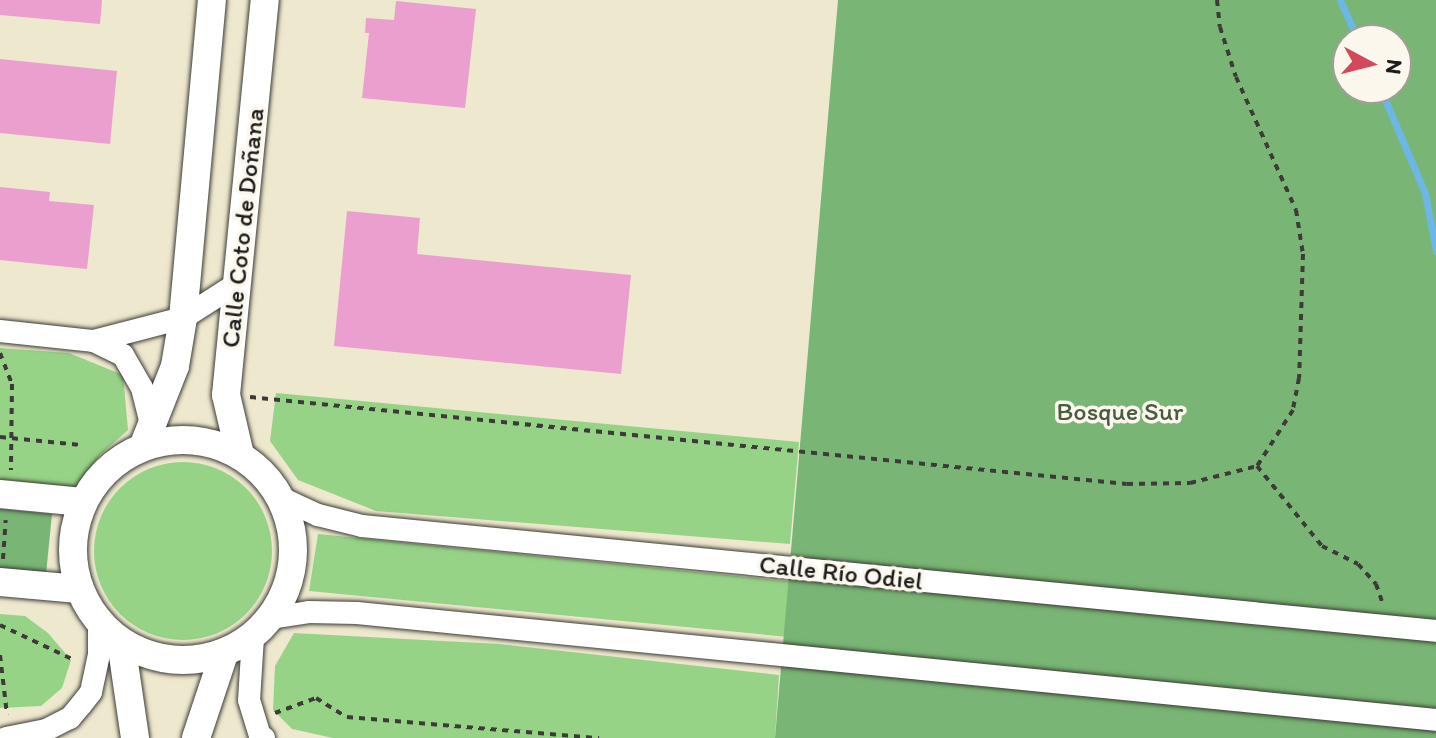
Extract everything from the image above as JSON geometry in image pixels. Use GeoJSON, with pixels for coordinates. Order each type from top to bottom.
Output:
{"type":"FeatureCollection","features":[{"type":"Feature","properties":{"kind":"street","name":"Calle Coto de Doñana"},"geometry":{"type":"LineString","coordinates":[[147,436],[175,366],[183,318],[212,0]]}},
{"type":"Feature","properties":{"kind":"street","name":"Calle Coto de Doñana"},"geometry":{"type":"LineString","coordinates":[[240,455],[226,395],[265,0]]}},
{"type":"Feature","properties":{"kind":"street"},"geometry":{"type":"LineString","coordinates":[[94,341],[183,318],[238,283]]}},
{"type":"Feature","properties":{"kind":"street"},"geometry":{"type":"LineString","coordinates":[[0,331],[94,341],[123,355],[142,388],[147,436]]}},
{"type":"Feature","properties":{"kind":"street"},"geometry":{"type":"LineString","coordinates":[[147,436],[217,444],[240,455],[264,474],[281,498],[292,528],[294,560],[287,591],[262,627],[249,700],[264,728]]}},
{"type":"Feature","properties":{"kind":"street"},"geometry":{"type":"LineString","coordinates":[[147,436],[108,469],[83,502],[74,530],[73,560],[79,589],[99,623],[121,642],[145,655],[171,661],[198,660],[224,654],[262,627],[309,612],[357,613],[1436,720]]}},
{"type":"Feature","properties":{"kind":"street"},"geometry":{"type":"LineString","coordinates":[[6,493],[83,502]]}},
{"type":"Feature","properties":{"kind":"street","name":"Calle Río Odiel"},"geometry":{"type":"LineString","coordinates":[[281,498],[318,515],[362,526],[1436,631]]}},
{"type":"Feature","properties":{"kind":"street"},"geometry":{"type":"LineString","coordinates":[[1,576],[79,589]]}},
{"type":"Feature","properties":{"kind":"street"},"geometry":{"type":"LineString","coordinates":[[4,732],[46,730],[70,718],[91,692],[99,654],[99,623]]}},
{"type":"Feature","properties":{"kind":"street"},"geometry":{"type":"LineString","coordinates":[[121,642],[135,738]]}},
{"type":"Feature","properties":{"kind":"street"},"geometry":{"type":"LineString","coordinates":[[196,738],[224,654]]}},
{"type":"Feature","properties":{"kind":"path"},"geometry":{"type":"LineString","coordinates":[[226,395],[1127,484],[1190,483],[1257,466],[1293,410],[1299,378],[1303,254],[1296,210],[1236,77],[1220,27],[1217,0]]}},
{"type":"Feature","properties":{"kind":"path"},"geometry":{"type":"LineString","coordinates":[[0,353],[12,384],[12,438],[1,576]]}},
{"type":"Feature","properties":{"kind":"path"},"geometry":{"type":"LineString","coordinates":[[0,437],[81,445]]}},
{"type":"Feature","properties":{"kind":"path"},"geometry":{"type":"LineString","coordinates":[[1257,466],[1322,546],[1358,564],[1376,584],[1396,627]]}},
{"type":"Feature","properties":{"kind":"path"},"geometry":{"type":"LineString","coordinates":[[0,625],[82,663]]}},
{"type":"Feature","properties":{"kind":"path"},"geometry":{"type":"LineString","coordinates":[[0,655],[4,732]]}},
{"type":"Feature","properties":{"kind":"path"},"geometry":{"type":"LineString","coordinates":[[264,728],[316,698],[347,717],[599,738]]}},
{"type":"Feature","properties":{"kind":"green space","name":"Bosque Sur"},"geometry":{"type":"Polygon","coordinates":[[[838,0],[1436,0],[1436,738],[775,738],[838,0]]]}},
{"type":"Feature","properties":{"kind":"green space"},"geometry":{"type":"Polygon","coordinates":[[[0,348],[69,353],[123,375],[128,430],[100,455],[75,489],[0,482],[0,348]]]}},
{"type":"Feature","properties":{"kind":"green space"},"geometry":{"type":"Polygon","coordinates":[[[276,393],[799,442],[790,544],[376,511],[298,480],[270,441],[276,393]]]}},
{"type":"Feature","properties":{"kind":"green space"},"geometry":{"type":"Polygon","coordinates":[[[183,462],[217,469],[246,488],[265,517],[272,551],[265,585],[246,614],[217,633],[183,640],[149,633],[120,614],[101,585],[94,551],[101,517],[120,488],[149,469],[183,462]]]}},
{"type":"Feature","properties":{"kind":"green space"},"geometry":{"type":"Polygon","coordinates":[[[0,509],[52,514],[46,574],[0,570],[0,509]]]}},
{"type":"Feature","properties":{"kind":"green space"},"geometry":{"type":"Polygon","coordinates":[[[318,534],[1432,646],[1426,698],[309,591],[318,534]]]}},
{"type":"Feature","properties":{"kind":"green space"},"geometry":{"type":"Polygon","coordinates":[[[0,614],[25,616],[48,633],[71,660],[62,688],[41,706],[0,708],[0,614]]]}},
{"type":"Feature","properties":{"kind":"green space"},"geometry":{"type":"Polygon","coordinates":[[[294,633],[499,644],[779,675],[775,738],[333,738],[292,729],[273,710],[275,666],[294,633]]]}},
{"type":"Feature","properties":{"kind":"building"},"geometry":{"type":"Polygon","coordinates":[[[0,0],[102,0],[100,24],[0,15],[0,0]]]}},
{"type":"Feature","properties":{"kind":"building"},"geometry":{"type":"Polygon","coordinates":[[[396,1],[476,9],[465,108],[362,98],[369,33],[365,33],[366,18],[394,20],[396,1]]]}},
{"type":"Feature","properties":{"kind":"building"},"geometry":{"type":"Polygon","coordinates":[[[0,59],[117,71],[110,144],[0,133],[0,59]]]}},
{"type":"Feature","properties":{"kind":"building"},"geometry":{"type":"Polygon","coordinates":[[[0,187],[50,192],[49,201],[94,205],[87,269],[0,260],[0,187]]]}},
{"type":"Feature","properties":{"kind":"building"},"geometry":{"type":"Polygon","coordinates":[[[347,211],[420,218],[417,254],[631,275],[621,374],[334,346],[347,211]]]}},
{"type":"Feature","properties":{"kind":"waterway"},"geometry":{"type":"LineString","coordinates":[[1340,0],[1351,24]]}},
{"type":"Feature","properties":{"kind":"waterway"},"geometry":{"type":"LineString","coordinates":[[1387,104],[1425,193],[1436,251]]}}]}
